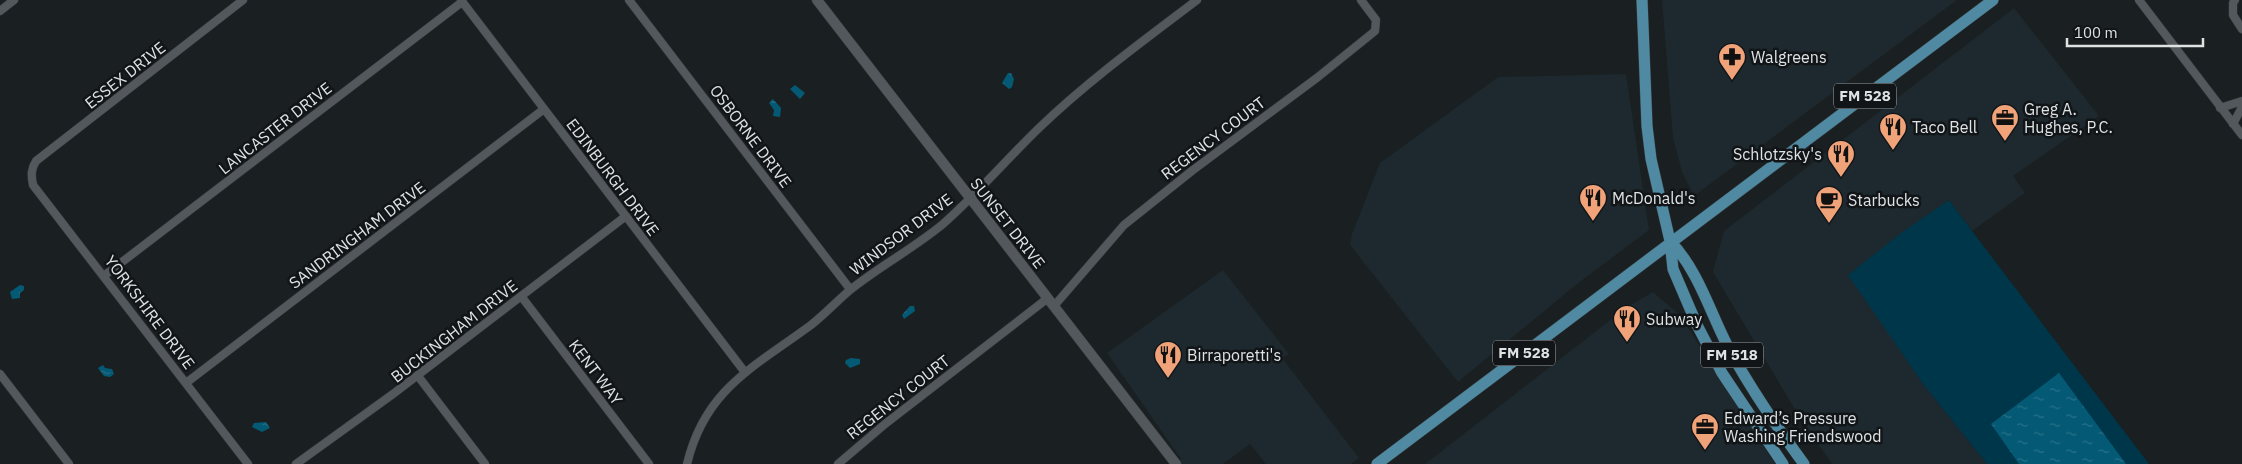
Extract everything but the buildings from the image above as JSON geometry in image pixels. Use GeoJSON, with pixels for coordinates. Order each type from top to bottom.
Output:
{"type":"FeatureCollection","features":[{"type":"Feature","properties":{"kind":"main road","name":"FM 518"},"geometry":{"type":"LineString","coordinates":[[1642,0],[1644,80],[1650,146],[1659,200],[1670,241],[1673,269],[1696,325],[1722,373],[1783,464]]}},
{"type":"Feature","properties":{"kind":"main road","name":"FM 528"},"geometry":{"type":"LineString","coordinates":[[1377,464],[1670,241],[1993,0]]}},
{"type":"Feature","properties":{"kind":"main road","name":"FM 518"},"geometry":{"type":"LineString","coordinates":[[1670,241],[1685,257],[1734,358],[1782,434],[1804,464]]}},
{"type":"Feature","properties":{"kind":"street"},"geometry":{"type":"LineString","coordinates":[[0,11],[14,0]]}},
{"type":"Feature","properties":{"kind":"street","name":"ESSEX DRIVE"},"geometry":{"type":"LineString","coordinates":[[31,176],[32,167],[36,161],[243,0]]}},
{"type":"Feature","properties":{"kind":"street","name":"OSBORNE DRIVE"},"geometry":{"type":"LineString","coordinates":[[629,0],[850,289]]}},
{"type":"Feature","properties":{"kind":"street","name":"SUNSET DRIVE"},"geometry":{"type":"LineString","coordinates":[[817,0],[1176,464]]}},
{"type":"Feature","properties":{"kind":"street","name":"WINDSOR DRIVE"},"geometry":{"type":"LineString","coordinates":[[687,464],[691,445],[707,412],[744,371],[813,323],[850,289],[941,225],[971,199],[1039,128],[1095,78],[1197,0]]}},
{"type":"Feature","properties":{"kind":"street","name":"REGENCY COURT"},"geometry":{"type":"LineString","coordinates":[[838,464],[885,424],[1051,302],[1124,225],[1193,170],[1318,77],[1375,31],[1376,20],[1361,0]]}},
{"type":"Feature","properties":{"kind":"street"},"geometry":{"type":"LineString","coordinates":[[2151,0],[2142,3],[2242,135]]}},
{"type":"Feature","properties":{"kind":"street"},"geometry":{"type":"LineString","coordinates":[[2235,0],[2233,2],[2233,16],[2242,29]]}},
{"type":"Feature","properties":{"kind":"street","name":"EDINBURGH DRIVE"},"geometry":{"type":"LineString","coordinates":[[461,1],[744,371]]}},
{"type":"Feature","properties":{"kind":"street","name":"LANCASTER DRIVE"},"geometry":{"type":"LineString","coordinates":[[105,275],[461,1]]}},
{"type":"Feature","properties":{"kind":"street"},"geometry":{"type":"LineString","coordinates":[[2220,108],[2242,101]]}},
{"type":"Feature","properties":{"kind":"street"},"geometry":{"type":"LineString","coordinates":[[2233,124],[2242,106]]}},
{"type":"Feature","properties":{"kind":"street","name":"SANDRINGHAM DRIVE"},"geometry":{"type":"LineString","coordinates":[[186,383],[544,109]]}},
{"type":"Feature","properties":{"kind":"street","name":"YORKSHIRE DRIVE"},"geometry":{"type":"LineString","coordinates":[[31,176],[33,185],[105,275],[248,464]]}},
{"type":"Feature","properties":{"kind":"street","name":"BUCKINGHAM DRIVE"},"geometry":{"type":"LineString","coordinates":[[296,464],[418,376],[626,216]]}},
{"type":"Feature","properties":{"kind":"street","name":"KENT WAY"},"geometry":{"type":"LineString","coordinates":[[521,296],[649,464]]}},
{"type":"Feature","properties":{"kind":"street"},"geometry":{"type":"LineString","coordinates":[[0,374],[69,464]]}},
{"type":"Feature","properties":{"kind":"street"},"geometry":{"type":"LineString","coordinates":[[418,376],[485,464]]}},
{"type":"Feature","properties":{"kind":"shaded area"},"geometry":{"type":"Polygon","coordinates":[[[1662,0],[1957,0],[1694,196],[1682,172],[1673,138],[1662,0]]]}},
{"type":"Feature","properties":{"kind":"shaded area"},"geometry":{"type":"Polygon","coordinates":[[[2014,8],[2099,116],[2013,176],[2025,193],[1972,231],[1949,200],[1897,237],[1923,384],[1987,464],[1832,464],[1797,413],[1713,272],[1724,231],[2014,8]]]}},
{"type":"Feature","properties":{"kind":"shaded area"},"geometry":{"type":"Polygon","coordinates":[[[1626,74],[1649,230],[1577,284],[1458,382],[1350,245],[1352,234],[1380,163],[1498,77],[1626,74]]]}},
{"type":"Feature","properties":{"kind":"shaded area"},"geometry":{"type":"Polygon","coordinates":[[[1949,200],[2149,464],[1987,464],[1923,384],[1848,275],[1901,233],[1949,200]]]}},
{"type":"Feature","properties":{"kind":"shaded area"},"geometry":{"type":"Polygon","coordinates":[[[1223,270],[1289,354],[1282,358],[1359,458],[1351,464],[1266,464],[1250,444],[1223,464],[1176,464],[1181,459],[1107,353],[1223,270]]]}},
{"type":"Feature","properties":{"kind":"shaded area"},"geometry":{"type":"Polygon","coordinates":[[[1653,292],[1680,315],[1775,464],[1425,464],[1627,307],[1653,292]]]}},
{"type":"Feature","properties":{"kind":"water"},"geometry":{"type":"Polygon","coordinates":[[[1008,73],[1011,73],[1014,79],[1012,87],[1009,89],[1002,83],[1008,73]]]}},
{"type":"Feature","properties":{"kind":"water"},"geometry":{"type":"Polygon","coordinates":[[[795,85],[805,93],[800,99],[790,89],[795,85]]]}},
{"type":"Feature","properties":{"kind":"water"},"geometry":{"type":"Polygon","coordinates":[[[773,99],[781,108],[780,117],[773,116],[774,110],[769,103],[773,99]]]}},
{"type":"Feature","properties":{"kind":"water"},"geometry":{"type":"Polygon","coordinates":[[[20,285],[24,286],[24,290],[20,293],[20,298],[12,299],[10,292],[20,285]]]}},
{"type":"Feature","properties":{"kind":"water"},"geometry":{"type":"Polygon","coordinates":[[[910,306],[914,306],[915,311],[904,319],[902,315],[910,306]]]}},
{"type":"Feature","properties":{"kind":"water"},"geometry":{"type":"Polygon","coordinates":[[[851,358],[860,359],[860,364],[850,368],[845,363],[846,360],[851,358]]]}},
{"type":"Feature","properties":{"kind":"water"},"geometry":{"type":"Polygon","coordinates":[[[103,365],[105,368],[112,369],[114,374],[110,377],[104,376],[98,368],[103,365]]]}},
{"type":"Feature","properties":{"kind":"water"},"geometry":{"type":"Polygon","coordinates":[[[2059,373],[2126,464],[2019,464],[1991,424],[2059,373]]]}},
{"type":"Feature","properties":{"kind":"water"},"geometry":{"type":"Polygon","coordinates":[[[266,422],[270,428],[262,432],[252,427],[254,423],[266,422]]]}},
{"type":"Feature","properties":{"kind":"place","name":"Walgreens"},"geometry":{"type":"Point","coordinates":[1732,81]}},
{"type":"Feature","properties":{"kind":"place","name":"Greg A. Hughes, P.C."},"geometry":{"type":"Point","coordinates":[2005,142]}},
{"type":"Feature","properties":{"kind":"place","name":"Taco Bell"},"geometry":{"type":"Point","coordinates":[1893,151]}},
{"type":"Feature","properties":{"kind":"place","name":"Schlotzsky's"},"geometry":{"type":"Point","coordinates":[1841,178]}},
{"type":"Feature","properties":{"kind":"place","name":"McDonald's"},"geometry":{"type":"Point","coordinates":[1593,222]}},
{"type":"Feature","properties":{"kind":"place","name":"Starbucks"},"geometry":{"type":"Point","coordinates":[1829,224]}},
{"type":"Feature","properties":{"kind":"place","name":"Subway"},"geometry":{"type":"Point","coordinates":[1627,343]}},
{"type":"Feature","properties":{"kind":"place","name":"Birraporetti's"},"geometry":{"type":"Point","coordinates":[1168,379]}},
{"type":"Feature","properties":{"kind":"place","name":"Edward’s Pressure Washing Friendswood"},"geometry":{"type":"Point","coordinates":[1705,451]}}]}
